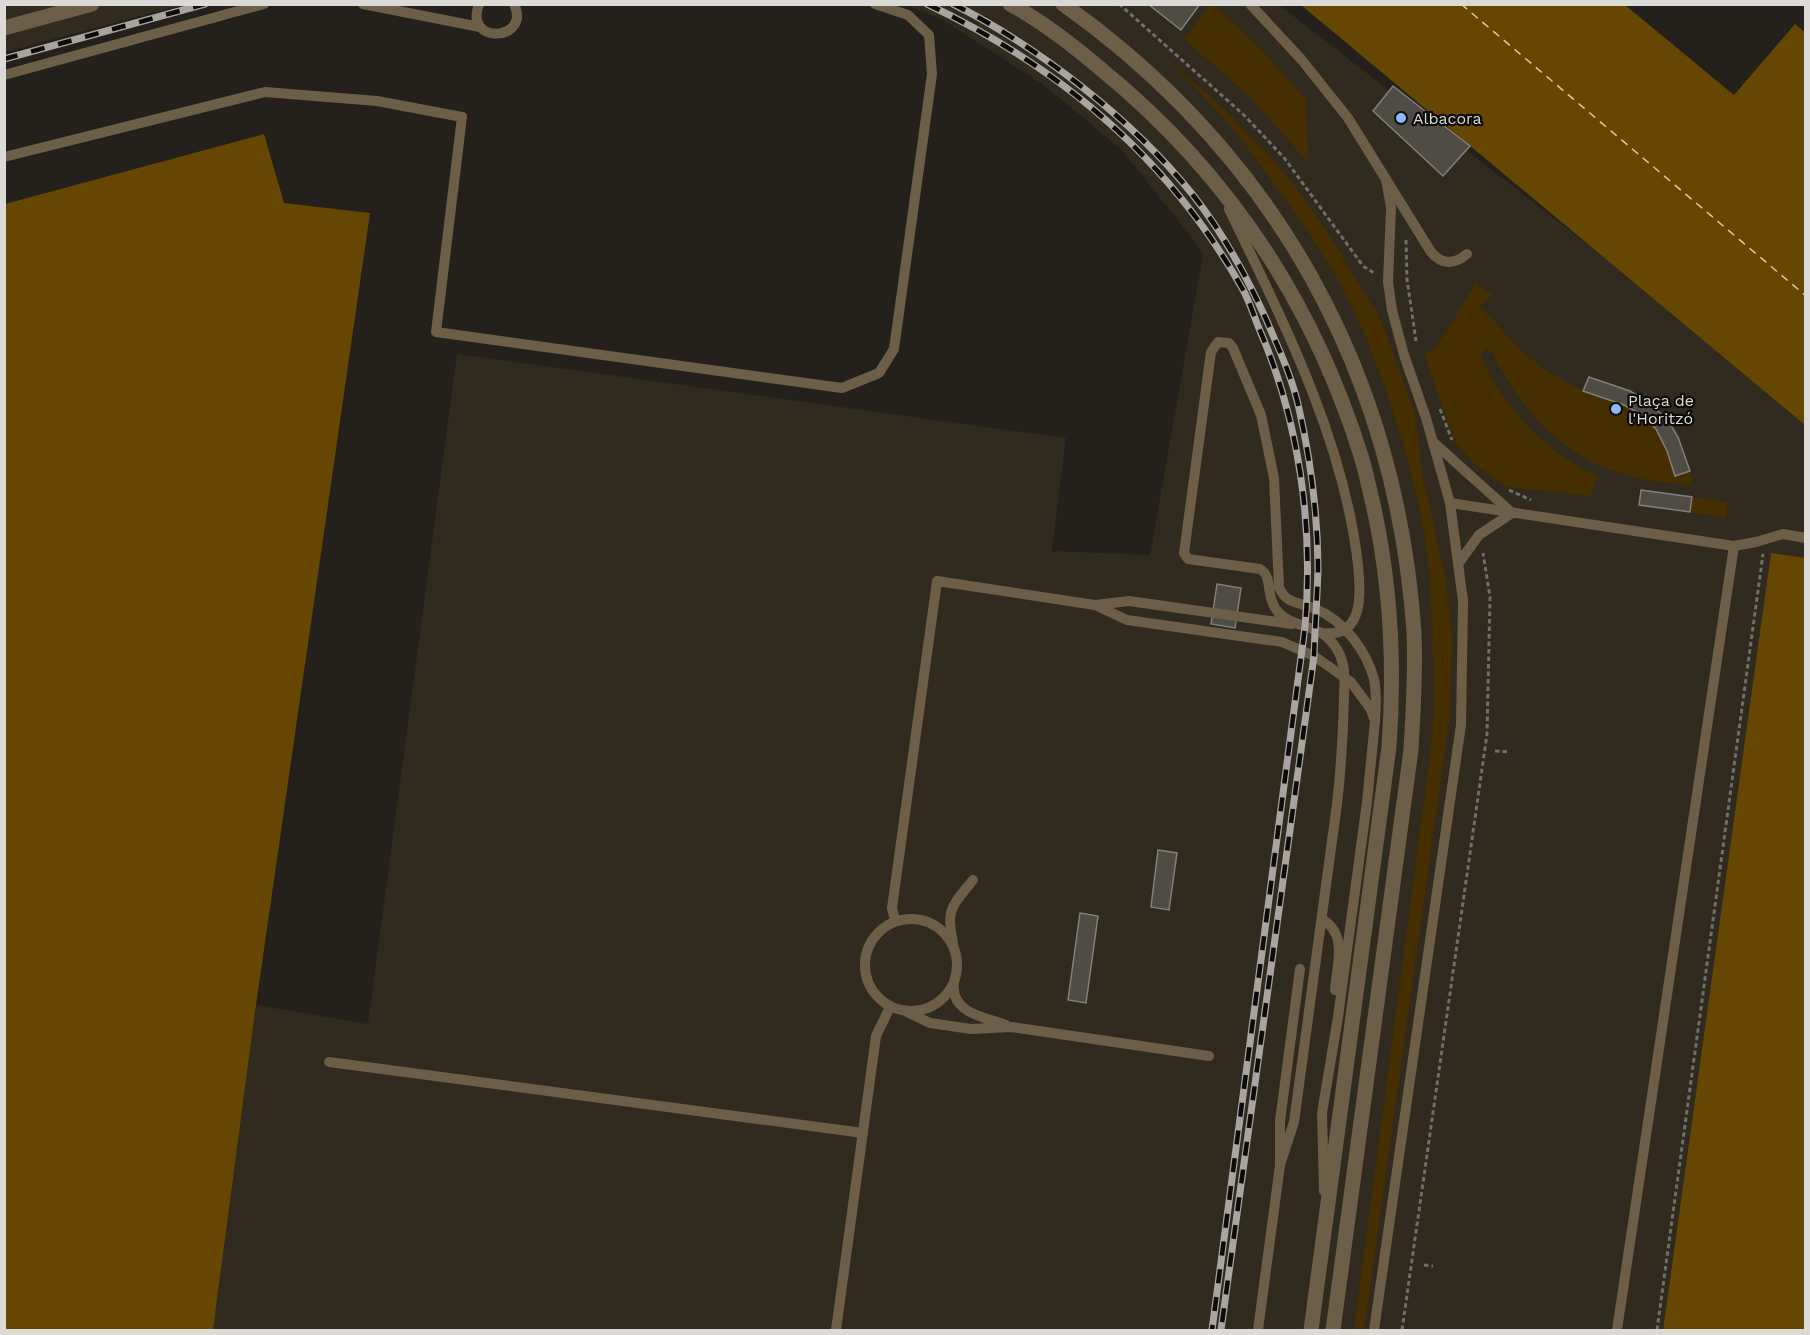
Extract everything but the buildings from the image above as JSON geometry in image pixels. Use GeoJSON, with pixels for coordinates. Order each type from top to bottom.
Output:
{"type":"FeatureCollection","features":[{"type":"Feature","properties":{"kind":"street"},"geometry":{"type":"LineString","coordinates":[[4,28],[92,4]]}},
{"type":"Feature","properties":{"kind":"street"},"geometry":{"type":"LineString","coordinates":[[1010,4],[1083,54],[1131,94],[1182,143],[1215,182],[1260,241],[1295,300],[1331,375],[1362,456],[1381,543],[1387,585],[1392,659],[1392,707],[1389,747],[1311,1330]]}},
{"type":"Feature","properties":{"kind":"street"},"geometry":{"type":"LineString","coordinates":[[1063,4],[1100,31],[1150,74],[1203,125],[1280,223],[1317,286],[1354,366],[1388,468],[1399,518],[1406,554],[1414,634],[1414,709],[1333,1330]]}},
{"type":"Feature","properties":{"kind":"lane"},"geometry":{"type":"LineString","coordinates":[[4,75],[264,4]]}},
{"type":"Feature","properties":{"kind":"lane"},"geometry":{"type":"LineString","coordinates":[[363,4],[480,27],[492,34],[504,34],[514,25],[517,15],[514,4]]}},
{"type":"Feature","properties":{"kind":"lane"},"geometry":{"type":"LineString","coordinates":[[479,4],[477,20],[480,27]]}},
{"type":"Feature","properties":{"kind":"lane"},"geometry":{"type":"LineString","coordinates":[[4,157],[265,92],[377,101],[462,117],[435,332],[842,388],[879,373],[894,349],[932,74],[929,35],[908,15],[875,4]]}},
{"type":"Feature","properties":{"kind":"lane"},"geometry":{"type":"LineString","coordinates":[[1250,4],[1326,89],[1361,138],[1424,243],[1437,259],[1447,263],[1456,262],[1467,254]]}},
{"type":"Feature","properties":{"kind":"lane"},"geometry":{"type":"LineString","coordinates":[[1374,1330],[1461,725],[1463,601],[1450,503],[1392,310],[1388,282],[1391,208],[1386,179]]}},
{"type":"Feature","properties":{"kind":"lane"},"geometry":{"type":"LineString","coordinates":[[895,920],[892,908],[937,581],[1095,605],[1129,601],[1295,624],[1323,633],[1335,633],[1345,629],[1357,613],[1360,586],[1354,534],[1336,459],[1277,309],[1215,182]]}},
{"type":"Feature","properties":{"kind":"lane"},"geometry":{"type":"LineString","coordinates":[[1295,624],[1280,614],[1274,606],[1264,571],[1188,559],[1184,554],[1211,352],[1218,342],[1229,343],[1233,348],[1261,415],[1274,478],[1281,593],[1290,602],[1326,614],[1345,629],[1359,647],[1374,680],[1375,721],[1367,802],[1338,1017],[1322,1113],[1325,1231]]}},
{"type":"Feature","properties":{"kind":"lane"},"geometry":{"type":"LineString","coordinates":[[1433,442],[1512,513]]}},
{"type":"Feature","properties":{"kind":"lane"},"geometry":{"type":"LineString","coordinates":[[1450,503],[1734,546],[1783,534],[1806,538]]}},
{"type":"Feature","properties":{"kind":"lane"},"geometry":{"type":"LineString","coordinates":[[1458,564],[1479,535],[1512,513]]}},
{"type":"Feature","properties":{"kind":"lane"},"geometry":{"type":"LineString","coordinates":[[1617,1330],[1734,546]]}},
{"type":"Feature","properties":{"kind":"lane"},"geometry":{"type":"LineString","coordinates":[[1095,605],[1127,620],[1282,642],[1314,656],[1344,677],[1360,691],[1375,721]]}},
{"type":"Feature","properties":{"kind":"lane"},"geometry":{"type":"LineString","coordinates":[[1265,639],[1260,635],[1259,629],[1262,622],[1266,621]]}},
{"type":"Feature","properties":{"kind":"lane"},"geometry":{"type":"LineString","coordinates":[[1280,1165],[1294,1122],[1341,764],[1344,668],[1339,653],[1323,633]]}},
{"type":"Feature","properties":{"kind":"lane"},"geometry":{"type":"LineString","coordinates":[[973,880],[954,904],[949,915],[948,924],[957,970],[953,994],[962,1007],[1012,1027]]}},
{"type":"Feature","properties":{"kind":"lane"},"geometry":{"type":"LineString","coordinates":[[1322,919],[1328,923],[1338,938],[1335,991],[1338,1017]]}},
{"type":"Feature","properties":{"kind":"lane"},"geometry":{"type":"LineString","coordinates":[[954,948],[948,937],[936,926],[922,920],[895,920],[878,931],[869,943],[864,972],[869,986],[878,998],[890,1007],[930,1023],[972,1029],[1012,1027],[1209,1056]]}},
{"type":"Feature","properties":{"kind":"lane"},"geometry":{"type":"LineString","coordinates":[[1258,1330],[1280,1165],[1280,1121],[1300,969]]}},
{"type":"Feature","properties":{"kind":"lane"},"geometry":{"type":"LineString","coordinates":[[907,1012],[921,1011],[935,1005],[954,984]]}},
{"type":"Feature","properties":{"kind":"lane"},"geometry":{"type":"LineString","coordinates":[[836,1330],[876,1036],[890,1007]]}},
{"type":"Feature","properties":{"kind":"lane"},"geometry":{"type":"LineString","coordinates":[[329,1062],[863,1133]]}},
{"type":"Feature","properties":{"kind":"path"},"geometry":{"type":"LineString","coordinates":[[1119,4],[1245,116],[1285,159],[1363,266],[1388,282]]}},
{"type":"Feature","properties":{"kind":"path"},"geometry":{"type":"LineString","coordinates":[[1499,485],[1530,500],[1542,502]]}},
{"type":"Feature","properties":{"kind":"path"},"geometry":{"type":"LineString","coordinates":[[1657,1330],[1764,555]]}},
{"type":"Feature","properties":{"kind":"path"},"geometry":{"type":"LineString","coordinates":[[1495,751],[1509,752]]}},
{"type":"Feature","properties":{"kind":"path"},"geometry":{"type":"LineString","coordinates":[[1424,1265],[1433,1266]]}},
{"type":"Feature","properties":{"kind":"shaded area"},"geometry":{"type":"Polygon","coordinates":[[[1211,4],[1258,46],[1306,100],[1308,162],[1249,96],[1184,39],[1211,4]]]}},
{"type":"Feature","properties":{"kind":"shaded area"},"geometry":{"type":"Polygon","coordinates":[[[5,5],[182,5],[5,52],[5,5]]]}},
{"type":"Feature","properties":{"kind":"shaded area"},"geometry":{"type":"Polygon","coordinates":[[[907,5],[1279,5],[1626,274],[1805,425],[1805,558],[1771,554],[1663,1330],[213,1330],[256,1005],[368,1024],[457,354],[1066,438],[1052,551],[1150,555],[1203,255],[1196,243],[1120,148],[1041,83],[943,20],[907,5]]]}},
{"type":"Feature","properties":{"kind":"shaded area"},"geometry":{"type":"Polygon","coordinates":[[[1301,5],[1625,5],[1734,95],[1795,24],[1805,32],[1805,425],[1301,5]]]}},
{"type":"Feature","properties":{"kind":"shaded area"},"geometry":{"type":"Polygon","coordinates":[[[1149,44],[1211,97],[1296,187],[1341,253],[1376,311],[1384,327],[1415,414],[1423,478],[1446,579],[1452,636],[1450,714],[1364,1330],[1354,1330],[1430,755],[1434,698],[1430,576],[1421,515],[1404,447],[1386,390],[1366,337],[1340,283],[1304,225],[1237,133],[1198,90],[1149,44]]]}},
{"type":"Feature","properties":{"kind":"shaded area"},"geometry":{"type":"Polygon","coordinates":[[[264,134],[284,203],[370,213],[256,1005],[213,1330],[5,1330],[5,204],[264,134]]]}},
{"type":"Feature","properties":{"kind":"shaded area"},"geometry":{"type":"Polygon","coordinates":[[[1476,283],[1492,294],[1480,306],[1526,354],[1543,368],[1568,383],[1642,416],[1662,439],[1675,475],[1690,471],[1692,486],[1633,477],[1608,469],[1566,446],[1532,413],[1503,373],[1491,351],[1487,349],[1480,354],[1513,410],[1543,441],[1578,466],[1598,476],[1591,496],[1506,487],[1480,469],[1455,443],[1424,354],[1434,350],[1476,283]]]}},
{"type":"Feature","properties":{"kind":"shaded area"},"geometry":{"type":"Polygon","coordinates":[[[1692,497],[1728,502],[1726,518],[1690,512],[1692,497]]]}},
{"type":"Feature","properties":{"kind":"shaded area"},"geometry":{"type":"Polygon","coordinates":[[[1771,553],[1806,558],[1805,1330],[1663,1330],[1771,553]]]}},
{"type":"Feature","properties":{"kind":"ferry route"},"geometry":{"type":"LineString","coordinates":[[1461,4],[1806,296]]}},
{"type":"Feature","properties":{"kind":"railway"},"geometry":{"type":"LineString","coordinates":[[4,59],[205,4]]}},
{"type":"Feature","properties":{"kind":"railway"},"geometry":{"type":"LineString","coordinates":[[927,4],[976,29],[1022,57],[1066,88],[1146,159],[1181,198],[1213,242],[1247,297],[1272,361],[1293,435],[1305,511],[1307,550],[1305,627],[1212,1330]]}},
{"type":"Feature","properties":{"kind":"railway"},"geometry":{"type":"LineString","coordinates":[[953,4],[1018,41],[1083,88],[1142,140],[1193,195],[1224,239],[1258,303],[1288,372],[1302,424],[1310,465],[1317,529],[1318,570],[1314,656],[1221,1330]]}},
{"type":"Feature","properties":{"kind":"place","name":"Albacora"},"geometry":{"type":"Point","coordinates":[1401,118]}},
{"type":"Feature","properties":{"kind":"place","name":"Plaça de l'Horitzó"},"geometry":{"type":"Point","coordinates":[1616,409]}}]}
